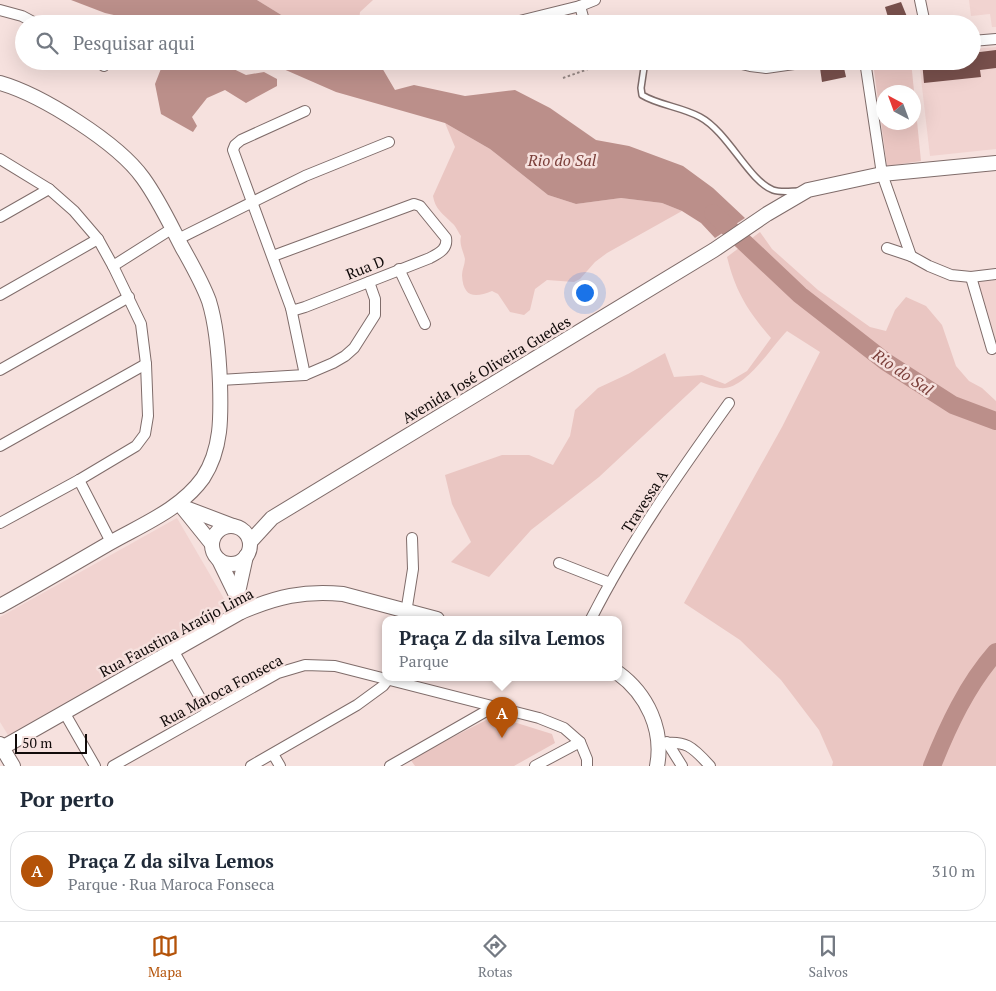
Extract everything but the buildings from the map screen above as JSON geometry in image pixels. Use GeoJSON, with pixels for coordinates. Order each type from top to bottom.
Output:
{"type":"FeatureCollection","features":[{"type":"Feature","properties":{"kind":"street"},"geometry":{"type":"LineString","coordinates":[[544,15],[580,6],[595,0]]}},
{"type":"Feature","properties":{"kind":"street"},"geometry":{"type":"LineString","coordinates":[[920,0],[923,15]]}},
{"type":"Feature","properties":{"kind":"street"},"geometry":{"type":"LineString","coordinates":[[580,6],[582,15]]}},
{"type":"Feature","properties":{"kind":"street"},"geometry":{"type":"LineString","coordinates":[[0,10],[18,15]]}},
{"type":"Feature","properties":{"kind":"street"},"geometry":{"type":"LineString","coordinates":[[981,40],[996,38]]}},
{"type":"Feature","properties":{"kind":"street"},"geometry":{"type":"LineString","coordinates":[[866,70],[882,174],[912,256]]}},
{"type":"Feature","properties":{"kind":"street"},"geometry":{"type":"LineString","coordinates":[[0,83],[54,108],[100,137],[121,154],[142,177],[175,234],[209,301],[215,326],[221,407],[219,437],[215,454],[203,478],[181,505],[1,603]]}},
{"type":"Feature","properties":{"kind":"street"},"geometry":{"type":"LineString","coordinates":[[305,111],[242,140],[234,147],[235,156],[291,308],[305,375]]}},
{"type":"Feature","properties":{"kind":"street"},"geometry":{"type":"LineString","coordinates":[[113,266],[175,234],[252,203],[305,176],[389,142]]}},
{"type":"Feature","properties":{"kind":"street"},"geometry":{"type":"LineString","coordinates":[[0,159],[50,189],[74,211],[98,239],[141,324],[146,364],[148,416],[147,428],[142,438],[124,454],[0,523]]}},
{"type":"Feature","properties":{"kind":"street","name":"Avenida José Oliveira Guedes"},"geometry":{"type":"LineString","coordinates":[[250,542],[272,518],[714,250],[766,214],[808,190],[882,174],[996,163]]}},
{"type":"Feature","properties":{"kind":"street"},"geometry":{"type":"LineString","coordinates":[[0,217],[50,189]]}},
{"type":"Feature","properties":{"kind":"street","name":"Rua D"},"geometry":{"type":"LineString","coordinates":[[273,256],[416,204],[420,206],[444,235],[447,244],[438,254],[305,307],[295,310],[291,308]]}},
{"type":"Feature","properties":{"kind":"street"},"geometry":{"type":"LineString","coordinates":[[0,295],[98,239]]}},
{"type":"Feature","properties":{"kind":"street"},"geometry":{"type":"LineString","coordinates":[[887,248],[912,256],[939,270],[952,274],[971,278],[996,274]]}},
{"type":"Feature","properties":{"kind":"street"},"geometry":{"type":"LineString","coordinates":[[399,269],[425,324]]}},
{"type":"Feature","properties":{"kind":"street"},"geometry":{"type":"LineString","coordinates":[[971,278],[992,349]]}},
{"type":"Feature","properties":{"kind":"street"},"geometry":{"type":"LineString","coordinates":[[220,380],[305,375],[345,356],[356,345],[375,312],[375,299],[369,282]]}},
{"type":"Feature","properties":{"kind":"street"},"geometry":{"type":"LineString","coordinates":[[0,370],[129,297]]}},
{"type":"Feature","properties":{"kind":"street"},"geometry":{"type":"LineString","coordinates":[[0,446],[146,364]]}},
{"type":"Feature","properties":{"kind":"street","name":"Travessa A"},"geometry":{"type":"LineString","coordinates":[[593,616],[610,583],[659,502],[729,403]]}},
{"type":"Feature","properties":{"kind":"street"},"geometry":{"type":"LineString","coordinates":[[79,480],[111,542]]}},
{"type":"Feature","properties":{"kind":"street"},"geometry":{"type":"LineString","coordinates":[[181,505],[244,531],[250,542],[250,548],[246,556],[237,597]]}},
{"type":"Feature","properties":{"kind":"street"},"geometry":{"type":"LineString","coordinates":[[181,505],[212,544],[215,556],[220,560],[225,563],[237,563],[246,556]]}},
{"type":"Feature","properties":{"kind":"street","name":"Avenida José Oliveira Guedes"},"geometry":{"type":"LineString","coordinates":[[236,527],[272,518]]}},
{"type":"Feature","properties":{"kind":"street"},"geometry":{"type":"LineString","coordinates":[[212,544],[217,533],[227,527],[236,527]]}},
{"type":"Feature","properties":{"kind":"street"},"geometry":{"type":"LineString","coordinates":[[406,616],[413,569],[412,538]]}},
{"type":"Feature","properties":{"kind":"street"},"geometry":{"type":"LineString","coordinates":[[220,560],[237,597],[241,612]]}},
{"type":"Feature","properties":{"kind":"street"},"geometry":{"type":"LineString","coordinates":[[559,563],[610,583]]}},
{"type":"Feature","properties":{"kind":"street","name":"Rua Faustina Araújo Lima"},"geometry":{"type":"LineString","coordinates":[[1,751],[64,712],[173,650],[241,612],[271,600],[318,593],[343,594],[406,616]]}},
{"type":"Feature","properties":{"kind":"street"},"geometry":{"type":"LineString","coordinates":[[173,650],[208,712]]}},
{"type":"Feature","properties":{"kind":"street","name":"Rua Maroca Fonseca"},"geometry":{"type":"LineString","coordinates":[[113,766],[278,674],[305,665],[335,666],[382,676]]}},
{"type":"Feature","properties":{"kind":"street"},"geometry":{"type":"LineString","coordinates":[[622,676],[634,687],[648,705],[663,743],[682,766]]}},
{"type":"Feature","properties":{"kind":"street"},"geometry":{"type":"LineString","coordinates":[[252,766],[357,705],[375,693],[387,681]]}},
{"type":"Feature","properties":{"kind":"street","name":"Rua Maroca Fonseca"},"geometry":{"type":"LineString","coordinates":[[401,681],[553,723],[564,728],[580,742]]}},
{"type":"Feature","properties":{"kind":"street"},"geometry":{"type":"LineString","coordinates":[[390,766],[407,762],[494,706]]}},
{"type":"Feature","properties":{"kind":"street"},"geometry":{"type":"LineString","coordinates":[[64,712],[94,766]]}},
{"type":"Feature","properties":{"kind":"street"},"geometry":{"type":"LineString","coordinates":[[535,766],[580,742],[587,759],[587,766]]}},
{"type":"Feature","properties":{"kind":"street"},"geometry":{"type":"LineString","coordinates":[[657,766],[663,743]]}},
{"type":"Feature","properties":{"kind":"street"},"geometry":{"type":"LineString","coordinates":[[663,743],[685,744],[696,751],[710,766]]}},
{"type":"Feature","properties":{"kind":"street"},"geometry":{"type":"LineString","coordinates":[[1,751],[2,766]]}},
{"type":"Feature","properties":{"kind":"street"},"geometry":{"type":"LineString","coordinates":[[1,751],[13,766]]}},
{"type":"Feature","properties":{"kind":"street"},"geometry":{"type":"LineString","coordinates":[[273,754],[280,766]]}},
{"type":"Feature","properties":{"kind":"lane"},"geometry":{"type":"LineString","coordinates":[[644,70],[640,88],[644,96],[701,117],[717,130],[751,171],[771,189],[786,191],[808,190]]}},
{"type":"Feature","properties":{"kind":"path"},"geometry":{"type":"LineString","coordinates":[[563,78],[586,70]]}},
{"type":"Feature","properties":{"kind":"shaded area"},"geometry":{"type":"Polygon","coordinates":[[[257,0],[373,0],[360,12],[360,15],[281,15],[257,0]]]}},
{"type":"Feature","properties":{"kind":"shaded area"},"geometry":{"type":"Polygon","coordinates":[[[969,0],[996,0],[996,27],[992,27],[990,14],[971,15],[969,0]]]}},
{"type":"Feature","properties":{"kind":"shaded area"},"geometry":{"type":"Polygon","coordinates":[[[996,47],[996,149],[930,156],[920,70],[981,70],[981,48],[996,47]]]}},
{"type":"Feature","properties":{"kind":"shaded area"},"geometry":{"type":"Polygon","coordinates":[[[874,70],[912,70],[913,85],[876,85],[874,70]]]}},
{"type":"Feature","properties":{"kind":"shaded area"},"geometry":{"type":"Polygon","coordinates":[[[445,123],[490,149],[548,195],[576,204],[621,198],[662,203],[682,211],[607,253],[595,262],[580,279],[574,282],[547,280],[535,289],[530,310],[524,315],[510,312],[498,294],[492,291],[480,295],[467,292],[462,275],[465,259],[461,245],[461,236],[434,201],[433,196],[455,147],[445,123]]]}},
{"type":"Feature","properties":{"kind":"shaded area"},"geometry":{"type":"Polygon","coordinates":[[[882,130],[918,130],[921,161],[887,166],[882,130]]]}},
{"type":"Feature","properties":{"kind":"shaded area"},"geometry":{"type":"Polygon","coordinates":[[[760,232],[772,249],[818,290],[870,327],[886,331],[895,310],[906,297],[926,306],[942,325],[956,366],[969,381],[982,388],[996,401],[996,766],[832,766],[833,762],[819,730],[781,680],[740,640],[684,603],[782,427],[820,352],[787,331],[757,367],[739,383],[720,388],[701,382],[599,477],[531,530],[489,577],[451,562],[471,542],[452,504],[445,475],[502,455],[529,455],[553,465],[570,436],[575,410],[598,388],[665,353],[674,377],[702,375],[725,384],[747,371],[771,338],[744,301],[734,281],[727,257],[760,232]]]}},
{"type":"Feature","properties":{"kind":"shaded area"},"geometry":{"type":"Polygon","coordinates":[[[996,280],[996,352],[975,282],[996,280]]]}},
{"type":"Feature","properties":{"kind":"shaded area"},"geometry":{"type":"Polygon","coordinates":[[[177,518],[230,609],[8,735],[0,722],[0,617],[177,518]]]}},
{"type":"Feature","properties":{"kind":"shaded area"},"geometry":{"type":"Polygon","coordinates":[[[494,716],[552,734],[555,743],[514,766],[415,766],[410,759],[494,716]]]}},
{"type":"Feature","properties":{"kind":"water"},"geometry":{"type":"Polygon","coordinates":[[[71,0],[257,0],[281,15],[114,15],[71,0]]]}},
{"type":"Feature","properties":{"kind":"water"},"geometry":{"type":"Polygon","coordinates":[[[160,70],[236,70],[246,75],[264,72],[277,79],[277,86],[246,103],[225,90],[207,98],[192,117],[197,126],[193,132],[161,114],[155,84],[160,70]]]}},
{"type":"Feature","properties":{"kind":"water","name":"Rio do Sal"},"geometry":{"type":"Polygon","coordinates":[[[286,70],[383,70],[395,90],[414,85],[465,96],[515,90],[550,108],[596,140],[629,146],[683,166],[713,188],[745,218],[715,238],[701,223],[682,211],[662,203],[621,198],[576,204],[548,195],[490,149],[445,123],[336,92],[286,70]]]}},
{"type":"Feature","properties":{"kind":"waterway","name":"Rio do Sal"},"geometry":{"type":"LineString","coordinates":[[713,213],[800,295],[886,362],[953,405],[996,421]]}},
{"type":"Feature","properties":{"kind":"waterway","name":"Rio do Sal"},"geometry":{"type":"LineString","coordinates":[[932,766],[959,706],[976,678],[996,652]]}},
{"type":"Feature","properties":{"kind":"place","name":"Praça Z da silva Lemos"},"geometry":{"type":"Point","coordinates":[502,738]}}]}
